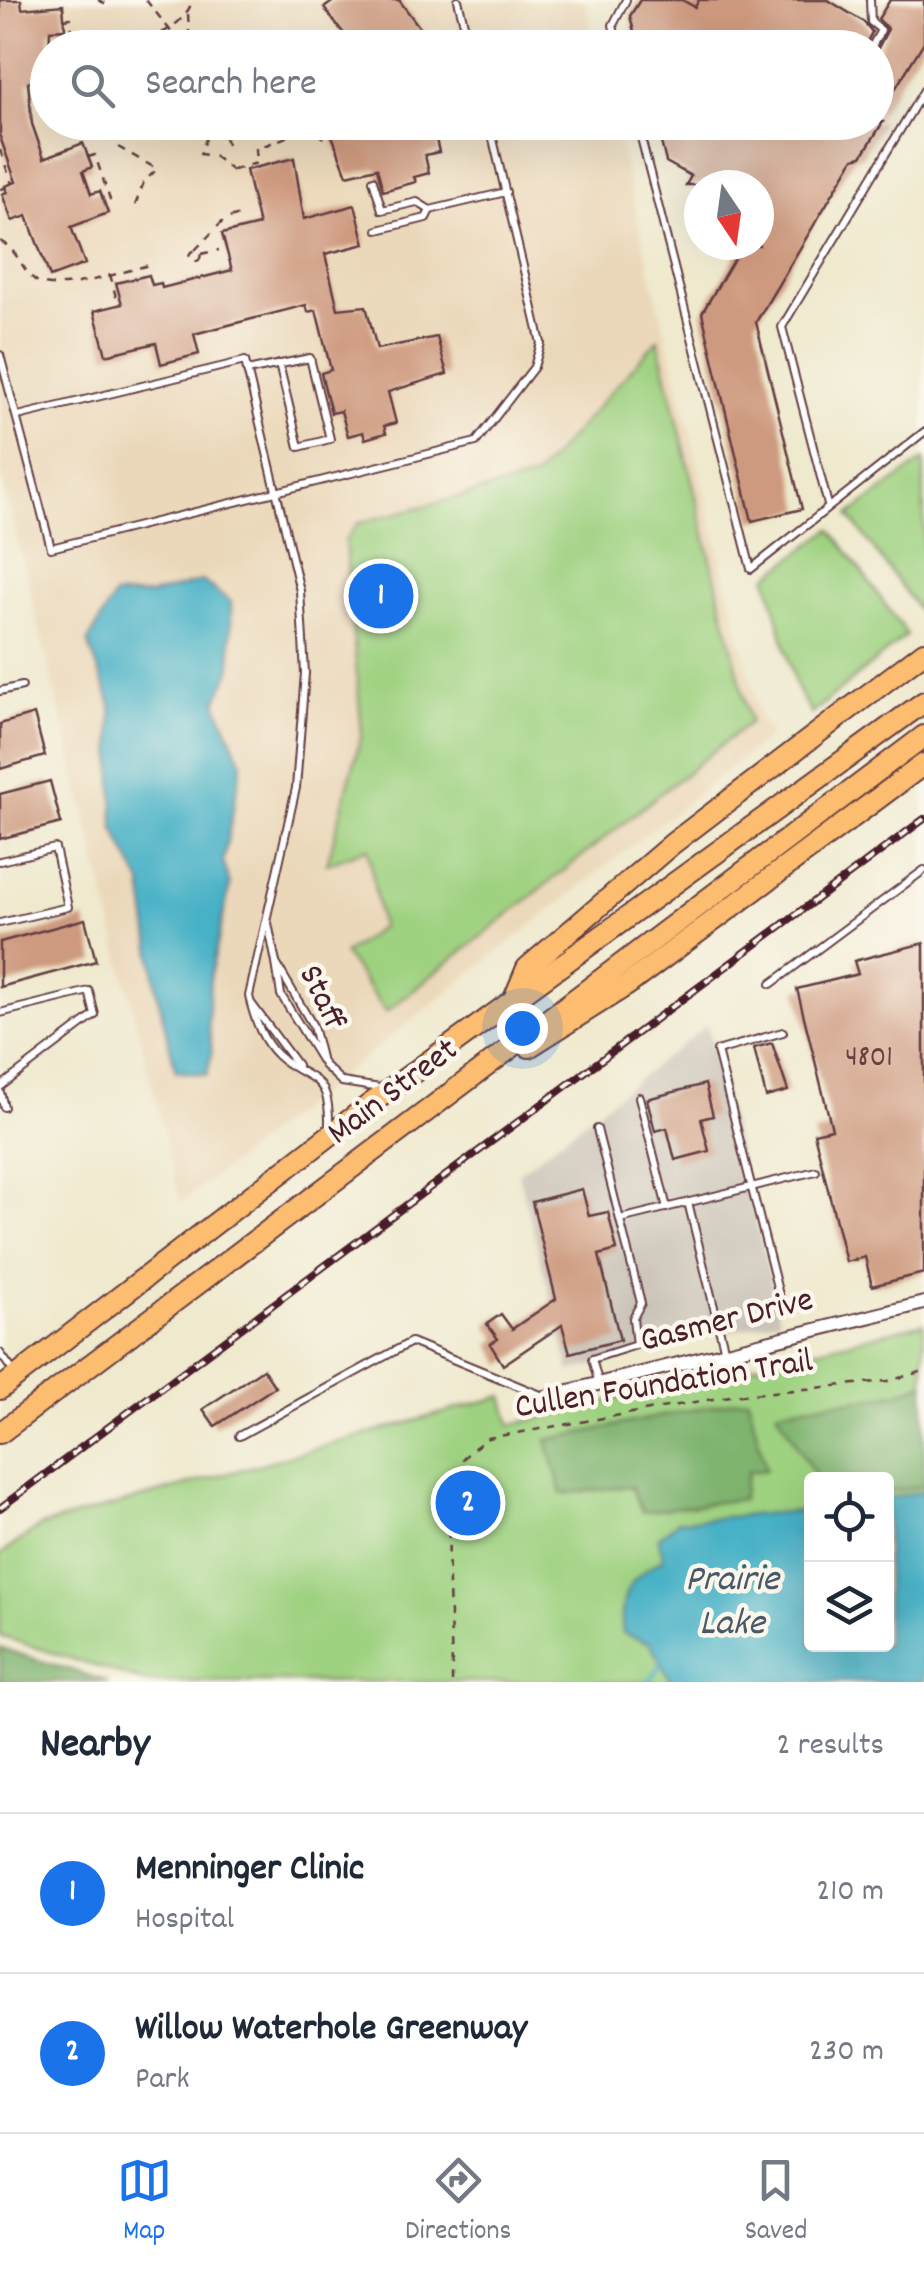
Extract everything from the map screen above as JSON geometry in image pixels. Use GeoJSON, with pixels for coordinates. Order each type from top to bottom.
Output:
{"type":"FeatureCollection","features":[{"type":"Feature","properties":{"kind":"highway"},"geometry":{"type":"LineString","coordinates":[[514,999],[527,968],[672,844],[924,652]]}},
{"type":"Feature","properties":{"kind":"highway","name":"Main Street"},"geometry":{"type":"LineString","coordinates":[[9,1383],[514,999],[924,702]]}},
{"type":"Feature","properties":{"kind":"highway","name":"Main Street"},"geometry":{"type":"LineString","coordinates":[[0,1433],[924,736]]}},
{"type":"Feature","properties":{"kind":"highway"},"geometry":{"type":"LineString","coordinates":[[397,1131],[628,984],[924,764]]}},
{"type":"Feature","properties":{"kind":"street","name":"Gasmer Drive"},"geometry":{"type":"LineString","coordinates":[[544,1397],[924,1303]]}},
{"type":"Feature","properties":{"kind":"lane"},"geometry":{"type":"LineString","coordinates":[[458,0],[466,30]]}},
{"type":"Feature","properties":{"kind":"lane"},"geometry":{"type":"LineString","coordinates":[[613,30],[612,25],[626,0]]}},
{"type":"Feature","properties":{"kind":"lane"},"geometry":{"type":"LineString","coordinates":[[870,0],[871,22],[882,30]]}},
{"type":"Feature","properties":{"kind":"lane"},"geometry":{"type":"LineString","coordinates":[[828,506],[782,327],[924,90]]}},
{"type":"Feature","properties":{"kind":"lane"},"geometry":{"type":"LineString","coordinates":[[0,354],[51,548],[463,447],[484,436],[534,366],[541,343],[493,140]]}},
{"type":"Feature","properties":{"kind":"lane"},"geometry":{"type":"LineString","coordinates":[[642,140],[751,569],[924,432]]}},
{"type":"Feature","properties":{"kind":"lane"},"geometry":{"type":"LineString","coordinates":[[374,180],[382,210],[417,202],[430,210],[506,192]]}},
{"type":"Feature","properties":{"kind":"lane"},"geometry":{"type":"LineString","coordinates":[[378,230],[426,218],[430,210]]}},
{"type":"Feature","properties":{"kind":"lane"},"geometry":{"type":"LineString","coordinates":[[247,371],[279,364],[310,358],[330,439],[298,447],[279,364]]}},
{"type":"Feature","properties":{"kind":"lane"},"geometry":{"type":"LineString","coordinates":[[18,416],[245,361],[300,592],[305,709],[296,788],[268,921],[250,982],[250,1002],[258,1027],[277,1055],[312,1074],[327,1100],[328,1138]]}},
{"type":"Feature","properties":{"kind":"lane"},"geometry":{"type":"LineString","coordinates":[[0,691],[22,686]]}},
{"type":"Feature","properties":{"kind":"lane"},"geometry":{"type":"LineString","coordinates":[[0,861],[55,848],[68,907],[0,923]]}},
{"type":"Feature","properties":{"kind":"lane"},"geometry":{"type":"LineString","coordinates":[[771,984],[924,870]]}},
{"type":"Feature","properties":{"kind":"lane","name":"Staff"},"geometry":{"type":"LineString","coordinates":[[268,921],[276,962],[313,1026],[322,1062]]}},
{"type":"Feature","properties":{"kind":"lane"},"geometry":{"type":"LineString","coordinates":[[0,1014],[89,991],[95,1015],[0,1090],[4,1108]]}},
{"type":"Feature","properties":{"kind":"lane"},"geometry":{"type":"LineString","coordinates":[[782,1308],[718,1051],[783,1032]]}},
{"type":"Feature","properties":{"kind":"lane"},"geometry":{"type":"LineString","coordinates":[[312,1074],[322,1062],[342,1082],[396,1089]]}},
{"type":"Feature","properties":{"kind":"lane"},"geometry":{"type":"LineString","coordinates":[[639,1097],[667,1208]]}},
{"type":"Feature","properties":{"kind":"lane"},"geometry":{"type":"LineString","coordinates":[[597,1129],[641,1303],[632,1318],[636,1345],[592,1359],[599,1385]]}},
{"type":"Feature","properties":{"kind":"lane"},"geometry":{"type":"LineString","coordinates":[[620,1219],[816,1170]]}},
{"type":"Feature","properties":{"kind":"lane"},"geometry":{"type":"LineString","coordinates":[[688,1202],[726,1353]]}},
{"type":"Feature","properties":{"kind":"lane"},"geometry":{"type":"LineString","coordinates":[[239,1436],[411,1342],[544,1397]]}},
{"type":"Feature","properties":{"kind":"lane"},"geometry":{"type":"LineString","coordinates":[[0,1353],[9,1383]]}},
{"type":"Feature","properties":{"kind":"path"},"geometry":{"type":"LineString","coordinates":[[98,0],[109,5]]}},
{"type":"Feature","properties":{"kind":"path"},"geometry":{"type":"LineString","coordinates":[[146,0],[170,28]]}},
{"type":"Feature","properties":{"kind":"path"},"geometry":{"type":"LineString","coordinates":[[166,30],[188,12],[193,0]]}},
{"type":"Feature","properties":{"kind":"path"},"geometry":{"type":"LineString","coordinates":[[188,12],[189,30]]}},
{"type":"Feature","properties":{"kind":"path"},"geometry":{"type":"LineString","coordinates":[[64,19],[71,18],[74,30]]}},
{"type":"Feature","properties":{"kind":"path"},"geometry":{"type":"LineString","coordinates":[[205,140],[200,154],[214,156],[233,170],[257,163],[256,150],[280,140]]}},
{"type":"Feature","properties":{"kind":"path"},"geometry":{"type":"LineString","coordinates":[[226,140],[227,144]]}},
{"type":"Feature","properties":{"kind":"path"},"geometry":{"type":"LineString","coordinates":[[118,147],[157,169],[144,182],[134,208]]}},
{"type":"Feature","properties":{"kind":"path"},"geometry":{"type":"LineString","coordinates":[[0,150],[12,184]]}},
{"type":"Feature","properties":{"kind":"path"},"geometry":{"type":"LineString","coordinates":[[88,157],[95,155],[110,200],[104,202]]}},
{"type":"Feature","properties":{"kind":"path"},"geometry":{"type":"LineString","coordinates":[[220,250],[192,261],[189,255],[201,238],[225,219],[244,214]]}},
{"type":"Feature","properties":{"kind":"path"},"geometry":{"type":"LineString","coordinates":[[2,243],[43,286],[52,288],[148,265]]}},
{"type":"Feature","properties":{"kind":"path"},"geometry":{"type":"LineString","coordinates":[[195,250],[201,255]]}},
{"type":"Feature","properties":{"kind":"path"},"geometry":{"type":"LineString","coordinates":[[110,274],[118,305]]}},
{"type":"Feature","properties":{"kind":"path","name":"Cullen Foundation Trail"},"geometry":{"type":"LineString","coordinates":[[452,1682],[448,1515],[454,1477],[462,1459],[488,1438],[730,1396],[888,1381],[924,1371]]}},
{"type":"Feature","properties":{"kind":"shaded area"},"geometry":{"type":"Polygon","coordinates":[[[0,0],[584,0],[591,30],[30,30],[30,140],[618,140],[761,722],[771,735],[181,1203],[0,470],[0,0]]]}},
{"type":"Feature","properties":{"kind":"shaded area"},"geometry":{"type":"Polygon","coordinates":[[[707,1025],[780,1319],[570,1371],[518,1173],[707,1025]]]}},
{"type":"Feature","properties":{"kind":"green space"},"geometry":{"type":"Polygon","coordinates":[[[658,339],[750,722],[386,1012],[344,954],[381,927],[368,848],[327,864],[362,733],[345,541],[358,523],[534,478],[658,339]]]}},
{"type":"Feature","properties":{"kind":"green space"},"geometry":{"type":"Polygon","coordinates":[[[924,460],[924,618],[849,515],[924,460]]]}},
{"type":"Feature","properties":{"kind":"green space"},"geometry":{"type":"Polygon","coordinates":[[[831,529],[907,635],[811,714],[796,687],[767,577],[831,529]]]}},
{"type":"Feature","properties":{"kind":"green space"},"geometry":{"type":"Polygon","coordinates":[[[924,1323],[924,1682],[145,1682],[0,1636],[0,1555],[41,1526],[503,1396],[511,1425],[924,1323]]]}},
{"type":"Feature","properties":{"kind":"green space"},"geometry":{"type":"Polygon","coordinates":[[[924,1383],[924,1486],[894,1491],[894,1472],[813,1472],[777,1411],[889,1395],[924,1383]]]}},
{"type":"Feature","properties":{"kind":"green space"},"geometry":{"type":"Polygon","coordinates":[[[748,1398],[766,1470],[748,1472],[742,1499],[642,1512],[631,1486],[562,1494],[547,1440],[748,1398]]]}},
{"type":"Feature","properties":{"kind":"green space"},"geometry":{"type":"Polygon","coordinates":[[[0,1648],[108,1682],[0,1682],[0,1648]]]}},
{"type":"Feature","properties":{"kind":"water"},"geometry":{"type":"Polygon","coordinates":[[[202,581],[231,602],[231,669],[216,702],[242,763],[223,862],[230,885],[210,977],[208,1024],[212,1051],[207,1075],[176,1071],[158,998],[142,884],[114,829],[111,704],[88,642],[114,596],[151,595],[202,581]]]}},
{"type":"Feature","properties":{"kind":"water","name":"Prairie Lake"},"geometry":{"type":"Polygon","coordinates":[[[924,1491],[924,1682],[672,1682],[650,1643],[623,1633],[623,1607],[629,1588],[643,1572],[664,1559],[658,1538],[678,1521],[804,1511],[804,1652],[894,1652],[894,1497],[924,1491]]]}},
{"type":"Feature","properties":{"kind":"building"},"geometry":{"type":"Polygon","coordinates":[[[0,0],[21,0],[22,9],[63,5],[65,29],[30,30],[30,140],[38,140],[44,158],[83,143],[92,167],[83,171],[91,194],[100,191],[108,213],[71,227],[85,264],[50,277],[27,216],[12,221],[2,194],[7,192],[5,186],[16,182],[0,137],[0,0]]]}},
{"type":"Feature","properties":{"kind":"building"},"geometry":{"type":"Polygon","coordinates":[[[335,0],[399,0],[422,30],[341,30],[324,8],[335,0]]]}},
{"type":"Feature","properties":{"kind":"building"},"geometry":{"type":"Polygon","coordinates":[[[640,0],[682,0],[695,7],[699,0],[828,0],[870,30],[634,30],[630,16],[640,0]]]}},
{"type":"Feature","properties":{"kind":"building"},"geometry":{"type":"Polygon","coordinates":[[[890,0],[924,0],[924,42],[894,91],[894,30],[887,30],[878,19],[890,0]]]}},
{"type":"Feature","properties":{"kind":"building"},"geometry":{"type":"Polygon","coordinates":[[[334,140],[436,140],[439,152],[425,155],[429,173],[414,177],[416,182],[383,191],[377,168],[347,175],[334,140]]]}},
{"type":"Feature","properties":{"kind":"building"},"geometry":{"type":"Polygon","coordinates":[[[660,140],[872,140],[862,156],[854,158],[756,322],[802,509],[752,521],[702,313],[733,260],[774,260],[774,170],[684,172],[666,162],[660,140]]]}},
{"type":"Feature","properties":{"kind":"building"},"geometry":{"type":"Polygon","coordinates":[[[294,158],[304,219],[355,205],[365,244],[325,254],[338,309],[366,306],[377,349],[437,337],[447,374],[388,392],[396,423],[384,426],[386,433],[365,439],[363,432],[348,436],[341,411],[331,413],[321,373],[331,370],[316,310],[308,312],[306,305],[194,334],[199,354],[161,364],[156,343],[106,355],[94,311],[122,304],[116,283],[149,275],[152,285],[161,283],[162,288],[232,270],[222,234],[259,225],[246,170],[294,158]]]}},
{"type":"Feature","properties":{"kind":"building"},"geometry":{"type":"Polygon","coordinates":[[[34,714],[45,756],[0,769],[0,724],[34,714]]]}},
{"type":"Feature","properties":{"kind":"building"},"geometry":{"type":"Polygon","coordinates":[[[50,781],[61,823],[0,839],[0,794],[50,781]]]}},
{"type":"Feature","properties":{"kind":"building"},"geometry":{"type":"Polygon","coordinates":[[[85,919],[96,961],[0,987],[0,942],[85,919]]]}},
{"type":"Feature","properties":{"kind":"building"},"geometry":{"type":"Polygon","coordinates":[[[924,943],[924,1273],[872,1286],[865,1257],[846,1262],[814,1133],[832,1129],[797,989],[858,974],[854,961],[924,943]]]}},
{"type":"Feature","properties":{"kind":"building"},"geometry":{"type":"Polygon","coordinates":[[[772,1043],[788,1091],[766,1097],[754,1048],[772,1043]]]}},
{"type":"Feature","properties":{"kind":"building"},"geometry":{"type":"Polygon","coordinates":[[[705,1084],[713,1116],[701,1119],[709,1151],[675,1160],[667,1128],[655,1131],[647,1099],[705,1084]]]}},
{"type":"Feature","properties":{"kind":"building"},"geometry":{"type":"Polygon","coordinates":[[[582,1189],[589,1216],[608,1212],[617,1250],[599,1255],[620,1340],[570,1353],[562,1325],[503,1365],[490,1344],[498,1339],[487,1324],[501,1314],[512,1329],[556,1299],[532,1202],[582,1189]]]}},
{"type":"Feature","properties":{"kind":"building"},"geometry":{"type":"Polygon","coordinates":[[[263,1369],[275,1387],[215,1426],[203,1409],[263,1369]]]}},
{"type":"Feature","properties":{"kind":"waterway"},"geometry":{"type":"LineString","coordinates":[[649,1682],[660,1665]]}},
{"type":"Feature","properties":{"kind":"railway"},"geometry":{"type":"LineString","coordinates":[[0,1508],[924,819]]}},
{"type":"Feature","properties":{"kind":"place","name":"Menninger Clinic"},"geometry":{"type":"Point","coordinates":[381,596]}},
{"type":"Feature","properties":{"kind":"place","name":"Willow Waterhole Greenway"},"geometry":{"type":"Point","coordinates":[468,1503]}}]}
